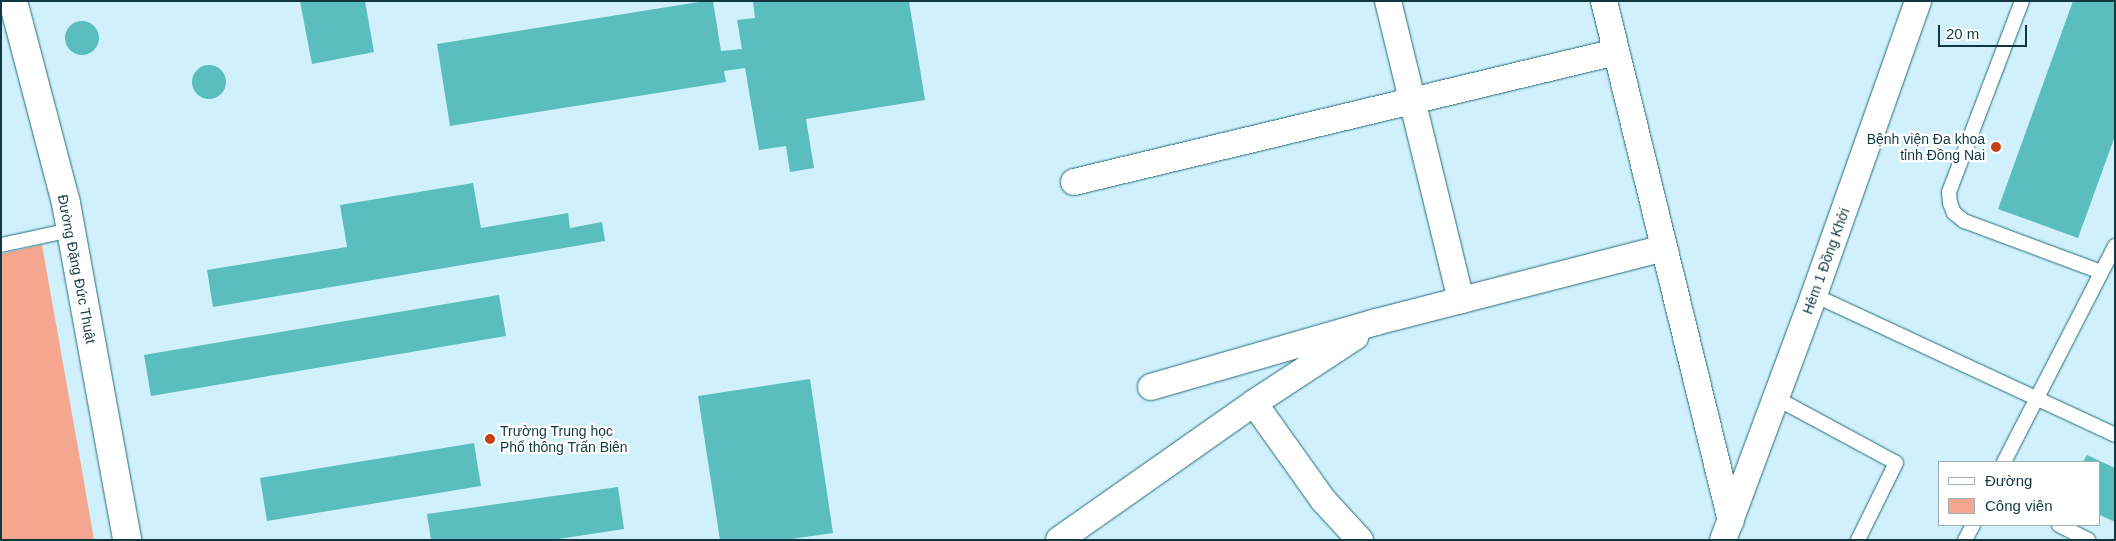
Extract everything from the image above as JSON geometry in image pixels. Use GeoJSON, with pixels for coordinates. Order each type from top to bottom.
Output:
{"type":"FeatureCollection","features":[{"type":"Feature","properties":{"kind":"street","name":"Đường Đặng Đức Thuật"},"geometry":{"type":"LineString","coordinates":[[12,1],[66,202],[127,540]]}},
{"type":"Feature","properties":{"kind":"street"},"geometry":{"type":"LineString","coordinates":[[1388,1],[1461,300]]}},
{"type":"Feature","properties":{"kind":"street"},"geometry":{"type":"LineString","coordinates":[[1604,1],[1664,248],[1727,530]]}},
{"type":"Feature","properties":{"kind":"street","name":"Hẻm 1 Đồng Khởi"},"geometry":{"type":"LineString","coordinates":[[1727,530],[1814,295],[1918,1]]}},
{"type":"Feature","properties":{"kind":"street"},"geometry":{"type":"LineString","coordinates":[[1074,182],[1412,99],[1616,52]]}},
{"type":"Feature","properties":{"kind":"street"},"geometry":{"type":"LineString","coordinates":[[1151,387],[1376,322],[1664,248]]}},
{"type":"Feature","properties":{"kind":"street"},"geometry":{"type":"LineString","coordinates":[[1059,540],[1254,403],[1376,322]]}},
{"type":"Feature","properties":{"kind":"street"},"geometry":{"type":"LineString","coordinates":[[1254,403],[1324,501],[1360,540]]}},
{"type":"Feature","properties":{"kind":"lane"},"geometry":{"type":"LineString","coordinates":[[2022,1],[1949,192],[1950,203],[1954,213],[1964,221],[2101,272]]}},
{"type":"Feature","properties":{"kind":"lane"},"geometry":{"type":"LineString","coordinates":[[1,245],[71,230]]}},
{"type":"Feature","properties":{"kind":"lane"},"geometry":{"type":"LineString","coordinates":[[2004,461],[2115,246]]}},
{"type":"Feature","properties":{"kind":"lane"},"geometry":{"type":"LineString","coordinates":[[1814,295],[2115,435]]}},
{"type":"Feature","properties":{"kind":"lane"},"geometry":{"type":"LineString","coordinates":[[1776,398],[1896,463],[1858,540]]}},
{"type":"Feature","properties":{"kind":"lane"},"geometry":{"type":"LineString","coordinates":[[1965,540],[1972,526]]}},
{"type":"Feature","properties":{"kind":"lane"},"geometry":{"type":"LineString","coordinates":[[2061,526],[2088,540]]}},
{"type":"Feature","properties":{"kind":"green space"},"geometry":{"type":"Polygon","coordinates":[[[42,245],[94,540],[1,540],[1,254],[42,245]]]}},
{"type":"Feature","properties":{"kind":"building"},"geometry":{"type":"Polygon","coordinates":[[[300,1],[365,1],[374,52],[312,64],[300,1]]]}},
{"type":"Feature","properties":{"kind":"building"},"geometry":{"type":"Polygon","coordinates":[[[713,1],[721,51],[742,49],[737,20],[755,18],[753,1],[909,1],[925,100],[806,119],[814,168],[790,172],[786,146],[759,150],[745,68],[724,71],[726,82],[450,126],[437,44],[713,1]]]}},
{"type":"Feature","properties":{"kind":"building"},"geometry":{"type":"Polygon","coordinates":[[[2073,1],[2115,1],[2115,136],[2078,238],[1998,209],[2073,1]]]}},
{"type":"Feature","properties":{"kind":"building"},"geometry":{"type":"Polygon","coordinates":[[[82,21],[94,26],[99,38],[94,50],[82,55],[70,50],[65,38],[70,26],[82,21]]]}},
{"type":"Feature","properties":{"kind":"building"},"geometry":{"type":"Polygon","coordinates":[[[209,65],[221,70],[226,82],[221,94],[209,99],[197,94],[192,82],[197,70],[209,65]]]}},
{"type":"Feature","properties":{"kind":"building"},"geometry":{"type":"Polygon","coordinates":[[[473,183],[481,228],[568,213],[570,228],[602,222],[605,241],[213,307],[207,270],[347,247],[340,205],[473,183]]]}},
{"type":"Feature","properties":{"kind":"building"},"geometry":{"type":"Polygon","coordinates":[[[499,295],[506,336],[151,396],[144,355],[499,295]]]}},
{"type":"Feature","properties":{"kind":"building"},"geometry":{"type":"Polygon","coordinates":[[[810,379],[833,533],[785,540],[720,540],[698,396],[810,379]]]}},
{"type":"Feature","properties":{"kind":"building"},"geometry":{"type":"Polygon","coordinates":[[[474,443],[481,486],[267,521],[260,478],[474,443]]]}},
{"type":"Feature","properties":{"kind":"building"},"geometry":{"type":"Polygon","coordinates":[[[2087,455],[2100,461],[2084,461],[2087,455]]]}},
{"type":"Feature","properties":{"kind":"building"},"geometry":{"type":"Polygon","coordinates":[[[2101,462],[2115,468],[2115,522],[2101,515],[2101,462]]]}},
{"type":"Feature","properties":{"kind":"building"},"geometry":{"type":"Polygon","coordinates":[[[618,487],[624,529],[552,540],[431,540],[427,514],[618,487]]]}},
{"type":"Feature","properties":{"kind":"place","name":"Bệnh viện Đa khoa tỉnh Đồng Nai"},"geometry":{"type":"Point","coordinates":[1996,147]}},
{"type":"Feature","properties":{"kind":"place","name":"Trường Trung học Phổ thông Trấn Biên"},"geometry":{"type":"Point","coordinates":[490,439]}}]}
